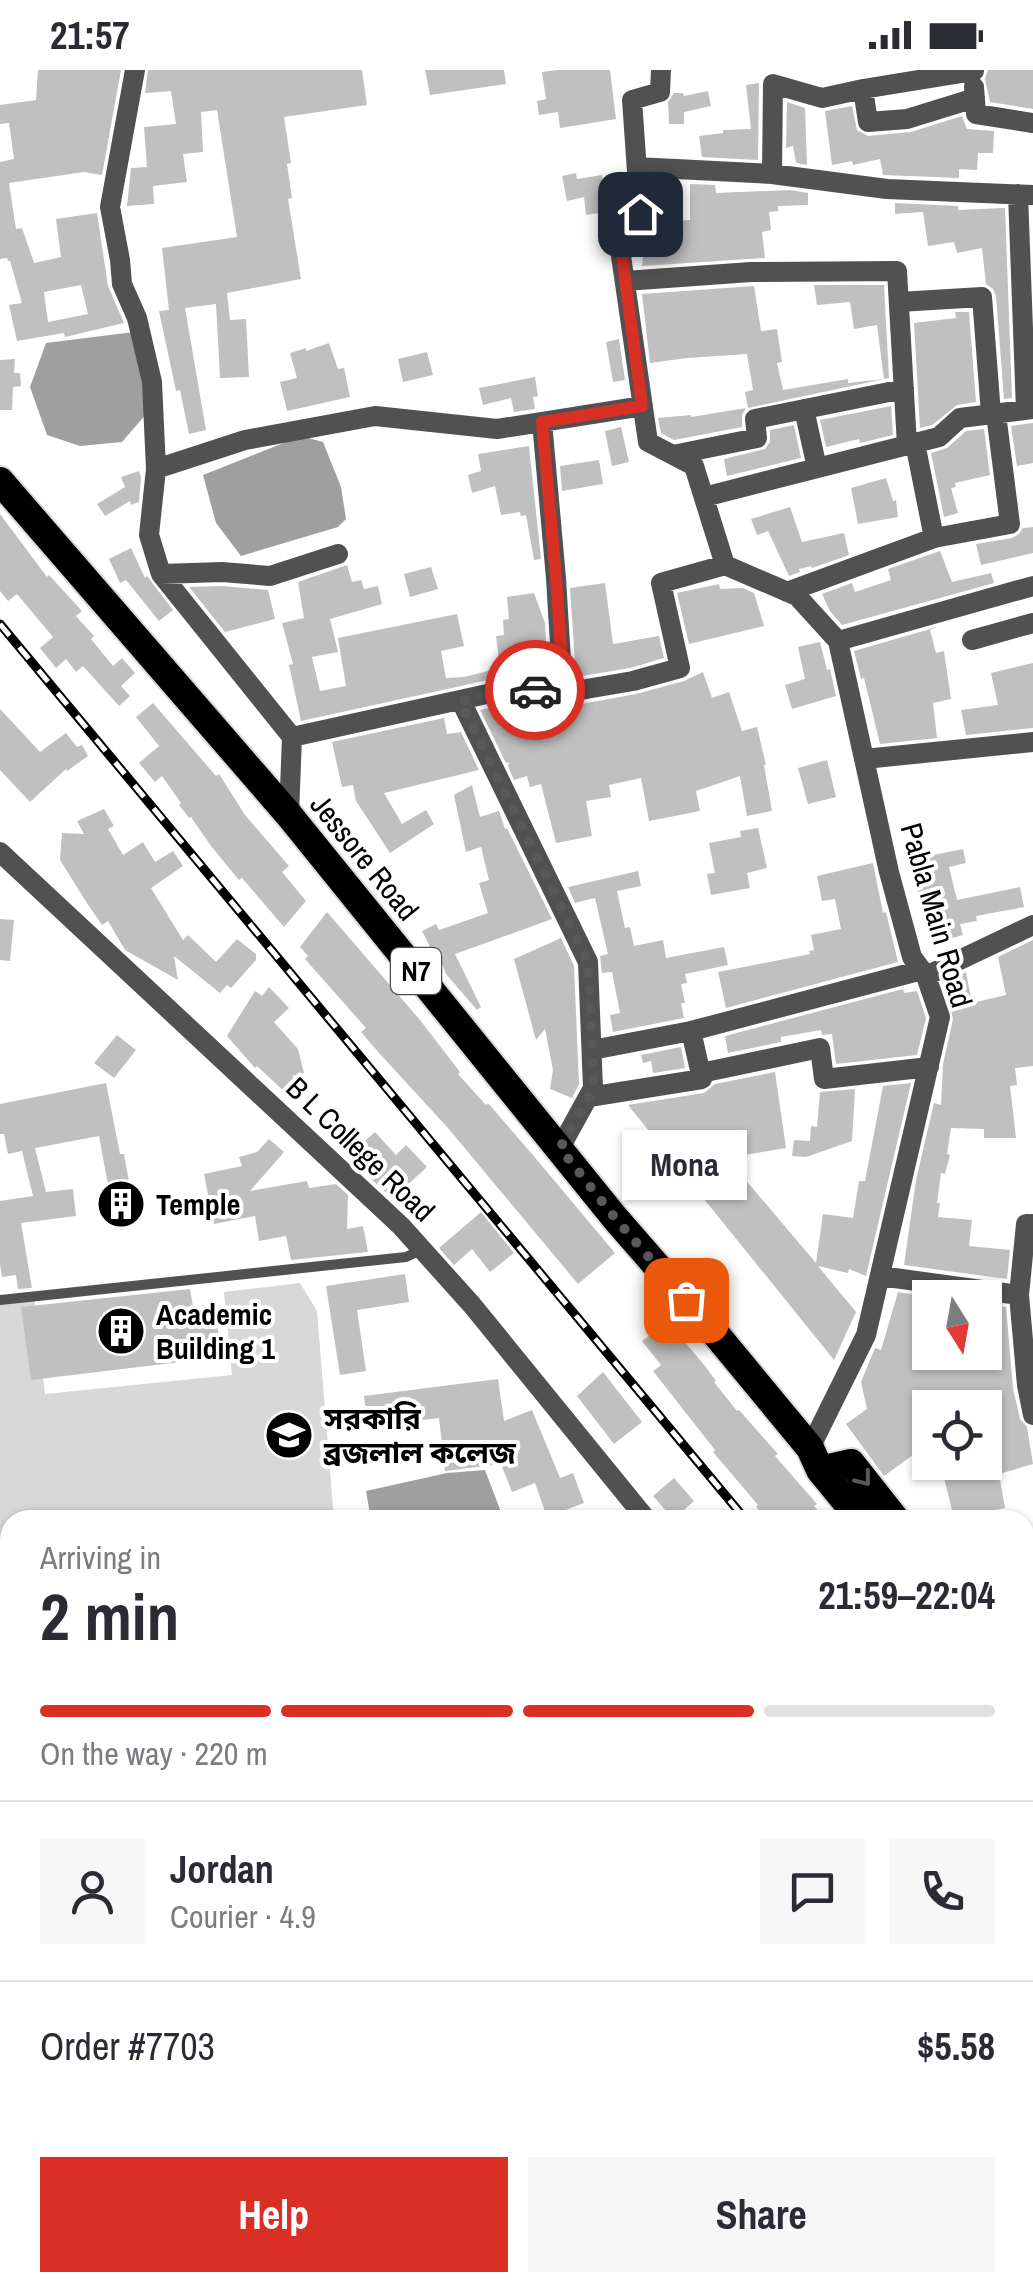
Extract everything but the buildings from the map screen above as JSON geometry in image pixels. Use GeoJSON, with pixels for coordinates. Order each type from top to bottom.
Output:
{"type":"FeatureCollection","features":[{"type":"Feature","properties":{"kind":"highway","name":"Jessore Road"},"geometry":{"type":"LineString","coordinates":[[0,481],[288,814],[615,1218],[710,1327],[854,1510]]}},
{"type":"Feature","properties":{"kind":"highway"},"geometry":{"type":"LineString","coordinates":[[815,1459],[851,1463],[888,1510]]}},
{"type":"Feature","properties":{"kind":"street"},"geometry":{"type":"LineString","coordinates":[[135,70],[110,207],[122,284],[137,318],[152,382],[156,469],[148,535],[162,574],[292,738],[288,814]]}},
{"type":"Feature","properties":{"kind":"street"},"geometry":{"type":"LineString","coordinates":[[292,738],[514,688],[564,693],[680,668],[661,583],[725,564],[694,466],[648,442],[625,281],[622,256],[640,214],[632,100],[660,92],[661,70]]}},
{"type":"Feature","properties":{"kind":"street"},"geometry":{"type":"LineString","coordinates":[[772,174],[772,84],[822,98],[974,71],[976,114],[1033,122]]}},
{"type":"Feature","properties":{"kind":"street"},"geometry":{"type":"LineString","coordinates":[[864,88],[868,122],[907,119],[975,98]]}},
{"type":"Feature","properties":{"kind":"street"},"geometry":{"type":"LineString","coordinates":[[636,167],[772,174],[888,189],[1025,194],[1029,410],[960,418],[939,436],[704,497]]}},
{"type":"Feature","properties":{"kind":"street"},"geometry":{"type":"LineString","coordinates":[[625,281],[751,272],[896,271],[911,444],[934,538]]}},
{"type":"Feature","properties":{"kind":"street"},"geometry":{"type":"LineString","coordinates":[[787,592],[934,538],[1010,524],[982,297],[898,302]]}},
{"type":"Feature","properties":{"kind":"street"},"geometry":{"type":"LineString","coordinates":[[673,455],[757,438],[755,419],[904,389]]}},
{"type":"Feature","properties":{"kind":"street"},"geometry":{"type":"LineString","coordinates":[[156,469],[245,440],[375,416],[497,429],[642,406]]}},
{"type":"Feature","properties":{"kind":"street"},"geometry":{"type":"LineString","coordinates":[[804,409],[817,468]]}},
{"type":"Feature","properties":{"kind":"street"},"geometry":{"type":"LineString","coordinates":[[542,422],[564,693]]}},
{"type":"Feature","properties":{"kind":"street"},"geometry":{"type":"LineString","coordinates":[[162,574],[222,572],[270,576],[338,554]]}},
{"type":"Feature","properties":{"kind":"street","name":"Pabla Main Road"},"geometry":{"type":"LineString","coordinates":[[725,564],[797,596],[838,641],[912,957],[924,973],[940,1017],[866,1335],[815,1459]]}},
{"type":"Feature","properties":{"kind":"street"},"geometry":{"type":"LineString","coordinates":[[838,641],[1033,586]]}},
{"type":"Feature","properties":{"kind":"street"},"geometry":{"type":"LineString","coordinates":[[972,640],[1033,624]]}},
{"type":"Feature","properties":{"kind":"street"},"geometry":{"type":"LineString","coordinates":[[460,701],[588,962],[594,1088],[560,1148]]}},
{"type":"Feature","properties":{"kind":"street"},"geometry":{"type":"LineString","coordinates":[[864,759],[1033,742]]}},
{"type":"Feature","properties":{"kind":"street","name":"B L College Road"},"geometry":{"type":"LineString","coordinates":[[0,852],[401,1226],[472,1305],[639,1510]]}},
{"type":"Feature","properties":{"kind":"street"},"geometry":{"type":"LineString","coordinates":[[592,1050],[691,1031],[924,973],[1033,925]]}},
{"type":"Feature","properties":{"kind":"street"},"geometry":{"type":"LineString","coordinates":[[589,1098],[702,1079],[691,1031]]}},
{"type":"Feature","properties":{"kind":"street"},"geometry":{"type":"LineString","coordinates":[[701,1074],[820,1048],[824,1079],[929,1067]]}},
{"type":"Feature","properties":{"kind":"street"},"geometry":{"type":"LineString","coordinates":[[1033,1224],[1026,1224],[1019,1296],[1033,1415]]}},
{"type":"Feature","properties":{"kind":"street"},"geometry":{"type":"LineString","coordinates":[[880,1276],[1019,1296]]}},
{"type":"Feature","properties":{"kind":"lane"},"geometry":{"type":"LineString","coordinates":[[0,1300],[406,1258],[422,1249]]}},
{"type":"Feature","properties":{"kind":"shaded area"},"geometry":{"type":"Polygon","coordinates":[[[134,332],[147,413],[122,442],[80,446],[47,435],[30,387],[46,343],[134,332]]]}},
{"type":"Feature","properties":{"kind":"shaded area"},"geometry":{"type":"Polygon","coordinates":[[[301,436],[323,442],[341,487],[346,519],[338,527],[241,556],[216,523],[203,475],[301,436]]]}},
{"type":"Feature","properties":{"kind":"shaded area"},"geometry":{"type":"Polygon","coordinates":[[[300,1283],[317,1311],[333,1510],[0,1510],[0,1298],[34,1295],[45,1394],[232,1375],[224,1292],[300,1283]]]}},
{"type":"Feature","properties":{"kind":"shaded area"},"geometry":{"type":"Polygon","coordinates":[[[485,1470],[500,1510],[369,1510],[366,1491],[447,1473],[485,1470]]]}},
{"type":"Feature","properties":{"kind":"railway"},"geometry":{"type":"LineString","coordinates":[[0,624],[738,1510]]}},
{"type":"Feature","properties":{"kind":"way so far"},"geometry":{"type":"LineString","coordinates":[[535,690],[514,688],[460,701],[588,962],[594,1088],[560,1148],[686,1300]]}},
{"type":"Feature","properties":{"kind":"place","name":"Temple"},"geometry":{"type":"Point","coordinates":[121,1204]}},
{"type":"Feature","properties":{"kind":"place","name":"Mona"},"geometry":{"type":"Point","coordinates":[686,1300]}},
{"type":"Feature","properties":{"kind":"place","name":"Academic Building 1"},"geometry":{"type":"Point","coordinates":[121,1331]}},
{"type":"Feature","properties":{"kind":"place","name":"সরকারি ব্রজলাল কলেজ"},"geometry":{"type":"Point","coordinates":[289,1435]}},
{"type":"Feature","properties":{"kind":"route"},"geometry":{"type":"LineString","coordinates":[[535,690],[564,693],[542,422],[642,406],[622,256],[640,214]]}}]}
